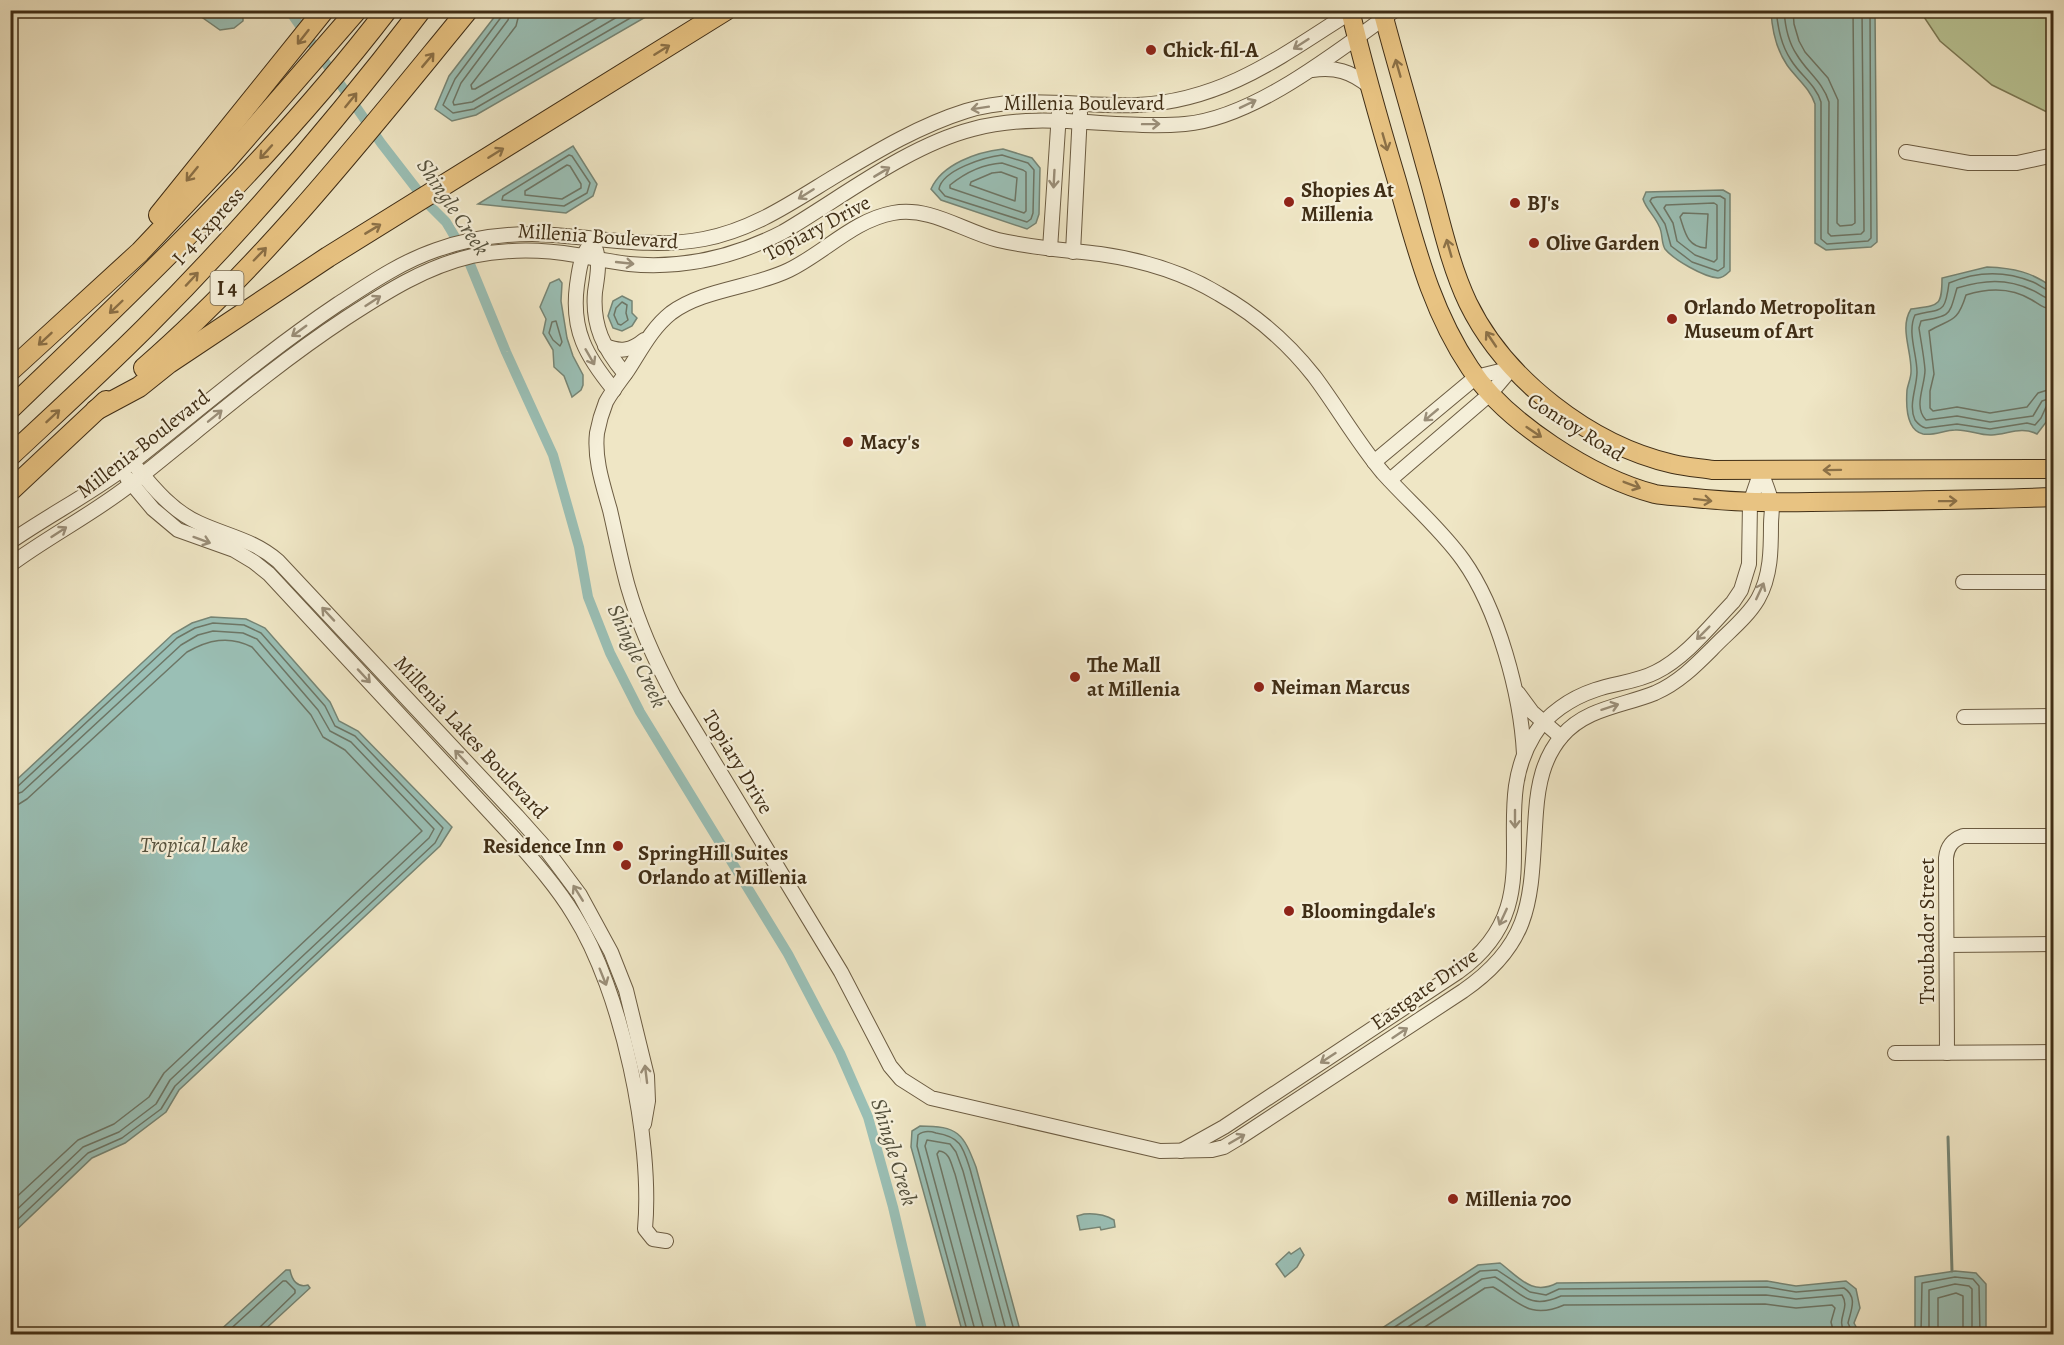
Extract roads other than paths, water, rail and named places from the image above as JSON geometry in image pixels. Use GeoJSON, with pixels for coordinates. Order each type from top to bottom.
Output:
{"type":"FeatureCollection","features":[{"type":"Feature","properties":{"kind":"highway"},"geometry":{"type":"LineString","coordinates":[[140,252],[154,220],[324,10]]}},
{"type":"Feature","properties":{"kind":"highway"},"geometry":{"type":"LineString","coordinates":[[10,371],[140,252],[224,163],[357,10]]}},
{"type":"Feature","properties":{"kind":"highway","name":"I-4 Express"},"geometry":{"type":"LineString","coordinates":[[10,409],[224,200],[305,109],[387,10]]}},
{"type":"Feature","properties":{"kind":"highway","name":"I-4 Express"},"geometry":{"type":"LineString","coordinates":[[10,456],[163,309],[233,235],[322,134],[421,10]]}},
{"type":"Feature","properties":{"kind":"highway","name":"I 4"},"geometry":{"type":"LineString","coordinates":[[10,491],[96,410],[157,357],[286,227],[468,10]]}},
{"type":"Feature","properties":{"kind":"highway"},"geometry":{"type":"LineString","coordinates":[[96,410],[139,387],[169,363],[328,257],[726,10]]}},
{"type":"Feature","properties":{"kind":"main road","name":"Conroy Road"},"geometry":{"type":"LineString","coordinates":[[1351,11],[1369,86],[1420,265],[1436,307],[1476,377],[1519,422],[1588,466],[1655,494],[1712,501],[1750,502],[1952,501],[2054,497]]}},
{"type":"Feature","properties":{"kind":"main road","name":"Conroy Road"},"geometry":{"type":"LineString","coordinates":[[1387,13],[1453,262],[1468,303],[1512,368],[1566,415],[1601,436],[1639,453],[1672,464],[1713,470],[2054,469]]}},
{"type":"Feature","properties":{"kind":"street","name":"Millenia Boulevard"},"geometry":{"type":"LineString","coordinates":[[10,542],[120,471],[230,383],[313,321],[386,274],[439,248],[477,239],[531,234],[667,244],[695,241],[724,234],[765,218],[837,175],[933,123],[970,110],[1008,104],[1138,105],[1181,99],[1216,90],[1256,72],[1351,11]]}},
{"type":"Feature","properties":{"kind":"street","name":"Millenia Boulevard"},"geometry":{"type":"LineString","coordinates":[[10,565],[137,479],[257,382],[332,328],[408,280],[446,264],[484,254],[529,250],[630,264],[657,265],[692,262],[726,255],[759,244],[783,232],[931,143],[963,131],[991,124],[1021,121],[1186,124],[1235,111],[1277,90],[1307,71],[1357,38],[1387,13]]}},
{"type":"Feature","properties":{"kind":"street"},"geometry":{"type":"LineString","coordinates":[[1307,71],[1329,68],[1344,70],[1369,86]]}},
{"type":"Feature","properties":{"kind":"street"},"geometry":{"type":"LineString","coordinates":[[1050,249],[1056,132],[1060,104]]}},
{"type":"Feature","properties":{"kind":"street"},"geometry":{"type":"LineString","coordinates":[[1073,252],[1080,104]]}},
{"type":"Feature","properties":{"kind":"street"},"geometry":{"type":"LineString","coordinates":[[1906,152],[1969,163],[2017,163],[2054,155]]}},
{"type":"Feature","properties":{"kind":"street","name":"Topiary Drive"},"geometry":{"type":"LineString","coordinates":[[950,1104],[915,1090],[890,1066],[841,972],[674,696],[643,630],[628,589],[598,467],[596,436],[600,419],[614,390],[661,322],[684,305],[789,270],[866,223],[886,214],[918,212],[996,239],[1149,264],[1195,281],[1259,320],[1294,352],[1315,378],[1359,444],[1439,531],[1464,562],[1492,616],[1511,678]]}},
{"type":"Feature","properties":{"kind":"street"},"geometry":{"type":"LineString","coordinates":[[592,240],[582,256],[575,304],[578,330],[589,357],[614,390]]}},
{"type":"Feature","properties":{"kind":"street"},"geometry":{"type":"LineString","coordinates":[[592,240],[598,259],[595,317],[597,328],[611,358],[625,374]]}},
{"type":"Feature","properties":{"kind":"street","name":"Topiary Drive"},"geometry":{"type":"LineString","coordinates":[[605,346],[624,351],[633,348],[651,334]]}},
{"type":"Feature","properties":{"kind":"street"},"geometry":{"type":"LineString","coordinates":[[1374,462],[1476,377],[1512,368]]}},
{"type":"Feature","properties":{"kind":"street"},"geometry":{"type":"LineString","coordinates":[[1390,480],[1490,394],[1512,368]]}},
{"type":"Feature","properties":{"kind":"street","name":"Millenia Lakes Boulevard"},"geometry":{"type":"LineString","coordinates":[[132,462],[137,479]]}},
{"type":"Feature","properties":{"kind":"street","name":"Millenia Lakes Boulevard"},"geometry":{"type":"LineString","coordinates":[[120,471],[137,479],[198,523],[237,536],[260,548],[283,566],[517,816],[580,895],[601,932],[626,990],[646,1076],[648,1101],[642,1132],[648,1204],[645,1229],[653,1239],[666,1241]]}},
{"type":"Feature","properties":{"kind":"street"},"geometry":{"type":"LineString","coordinates":[[1761,471],[1772,502]]}},
{"type":"Feature","properties":{"kind":"street","name":"Eastgate Drive"},"geometry":{"type":"LineString","coordinates":[[1181,1151],[1224,1127],[1458,972],[1484,951],[1506,911],[1514,885],[1515,793],[1524,754],[1535,733],[1559,709],[1584,694],[1639,679],[1671,663],[1733,602],[1744,584],[1749,564],[1750,502],[1761,471]]}},
{"type":"Feature","properties":{"kind":"street","name":"Eastgate Drive"},"geometry":{"type":"LineString","coordinates":[[950,1104],[1160,1151],[1212,1150],[1224,1147],[1239,1138],[1443,1004],[1490,970],[1510,946],[1526,913],[1533,880],[1538,789],[1542,771],[1561,737],[1592,713],[1656,692],[1671,684],[1691,670],[1745,616],[1758,598],[1769,566],[1772,502]]}},
{"type":"Feature","properties":{"kind":"street"},"geometry":{"type":"LineString","coordinates":[[1963,582],[2054,582]]}},
{"type":"Feature","properties":{"kind":"street"},"geometry":{"type":"LineString","coordinates":[[1511,678],[1525,703],[1561,737]]}},
{"type":"Feature","properties":{"kind":"street"},"geometry":{"type":"LineString","coordinates":[[1511,678],[1520,712],[1524,754]]}},
{"type":"Feature","properties":{"kind":"street"},"geometry":{"type":"LineString","coordinates":[[1964,717],[2054,716]]}},
{"type":"Feature","properties":{"kind":"street","name":"Troubador Street"},"geometry":{"type":"LineString","coordinates":[[1947,1053],[1946,858],[1948,849],[1953,841],[1969,836],[2054,836]]}},
{"type":"Feature","properties":{"kind":"street"},"geometry":{"type":"LineString","coordinates":[[1947,945],[2054,944]]}},
{"type":"Feature","properties":{"kind":"street"},"geometry":{"type":"LineString","coordinates":[[1895,1053],[2054,1052]]}},
{"type":"Feature","properties":{"kind":"water"},"geometry":{"type":"Polygon","coordinates":[[[193,11],[243,11],[243,21],[234,28],[220,30],[193,11]]]}},
{"type":"Feature","properties":{"kind":"water"},"geometry":{"type":"Polygon","coordinates":[[[499,11],[656,11],[476,115],[452,121],[435,109],[449,76],[499,11]]]}},
{"type":"Feature","properties":{"kind":"water"},"geometry":{"type":"Polygon","coordinates":[[[1771,11],[1875,11],[1877,242],[1871,247],[1826,250],[1815,243],[1815,104],[1810,93],[1787,65],[1777,46],[1771,11]]]}},
{"type":"Feature","properties":{"kind":"water"},"geometry":{"type":"Polygon","coordinates":[[[573,146],[597,184],[593,196],[566,213],[478,204],[573,146]]]}},
{"type":"Feature","properties":{"kind":"water"},"geometry":{"type":"Polygon","coordinates":[[[1003,149],[1032,158],[1040,168],[1039,214],[1036,223],[1027,229],[941,200],[931,189],[943,173],[961,161],[982,153],[1003,149]]]}},
{"type":"Feature","properties":{"kind":"water"},"geometry":{"type":"Polygon","coordinates":[[[1723,190],[1730,194],[1730,271],[1718,278],[1705,275],[1690,267],[1665,249],[1660,229],[1643,199],[1646,192],[1723,190]]]}},
{"type":"Feature","properties":{"kind":"water"},"geometry":{"type":"Polygon","coordinates":[[[1987,267],[2022,272],[2038,278],[2053,288],[2053,404],[2047,421],[2037,434],[2026,431],[1987,435],[1960,430],[1931,434],[1917,432],[1910,422],[1907,409],[1907,390],[1911,376],[1906,332],[1908,316],[1911,309],[1928,307],[1937,303],[1941,295],[1942,278],[1987,267]]]}},
{"type":"Feature","properties":{"kind":"water"},"geometry":{"type":"Polygon","coordinates":[[[559,279],[562,283],[561,301],[567,338],[583,375],[581,390],[572,397],[564,376],[554,367],[553,350],[543,333],[546,319],[540,307],[550,283],[559,279]]]}},
{"type":"Feature","properties":{"kind":"water"},"geometry":{"type":"Polygon","coordinates":[[[622,296],[632,301],[632,313],[637,318],[632,326],[622,331],[613,328],[608,316],[613,301],[622,296]]]}},
{"type":"Feature","properties":{"kind":"water","name":"Tropical Lake"},"geometry":{"type":"Polygon","coordinates":[[[211,617],[246,619],[265,628],[330,702],[339,721],[358,731],[452,827],[440,846],[179,1090],[166,1112],[125,1143],[92,1158],[11,1235],[11,785],[173,634],[192,623],[211,617]]]}},
{"type":"Feature","properties":{"kind":"water"},"geometry":{"type":"Polygon","coordinates":[[[920,1126],[951,1130],[963,1139],[967,1146],[976,1167],[1021,1334],[963,1334],[911,1147],[912,1131],[920,1126]]]}},
{"type":"Feature","properties":{"kind":"water"},"geometry":{"type":"Polygon","coordinates":[[[1084,1214],[1107,1216],[1114,1220],[1115,1227],[1080,1230],[1077,1216],[1084,1214]]]}},
{"type":"Feature","properties":{"kind":"water"},"geometry":{"type":"Polygon","coordinates":[[[1300,1248],[1304,1255],[1297,1267],[1285,1277],[1276,1264],[1289,1252],[1291,1254],[1300,1248]]]}},
{"type":"Feature","properties":{"kind":"water"},"geometry":{"type":"Polygon","coordinates":[[[1500,1263],[1527,1284],[1540,1287],[1557,1283],[1767,1281],[1796,1286],[1846,1281],[1856,1289],[1860,1308],[1854,1323],[1860,1334],[1373,1334],[1478,1265],[1500,1263]]]}},
{"type":"Feature","properties":{"kind":"water"},"geometry":{"type":"Polygon","coordinates":[[[286,1270],[290,1270],[298,1284],[308,1285],[310,1288],[260,1334],[216,1334],[286,1270]]]}},
{"type":"Feature","properties":{"kind":"water"},"geometry":{"type":"Polygon","coordinates":[[[1955,1271],[1976,1273],[1986,1284],[1986,1334],[1915,1334],[1915,1277],[1955,1271]]]}},
{"type":"Feature","properties":{"kind":"waterway","name":"Shingle Creek"},"geometry":{"type":"LineString","coordinates":[[289,10],[381,143],[429,205],[446,222],[467,257],[506,352],[553,455],[579,547],[588,597],[610,653],[640,712],[788,954],[840,1053],[868,1117],[893,1207],[923,1334]]}},
{"type":"Feature","properties":{"kind":"waterway"},"geometry":{"type":"LineString","coordinates":[[1948,1137],[1952,1271]]}},
{"type":"Feature","properties":{"kind":"place","name":"Chick-fil-A"},"geometry":{"type":"Point","coordinates":[1151,50]}},
{"type":"Feature","properties":{"kind":"place","name":"Shopies At Millenia"},"geometry":{"type":"Point","coordinates":[1289,202]}},
{"type":"Feature","properties":{"kind":"place","name":"BJ's"},"geometry":{"type":"Point","coordinates":[1515,203]}},
{"type":"Feature","properties":{"kind":"place","name":"Olive Garden"},"geometry":{"type":"Point","coordinates":[1534,243]}},
{"type":"Feature","properties":{"kind":"place","name":"Orlando Metropolitan Museum of Art"},"geometry":{"type":"Point","coordinates":[1672,319]}},
{"type":"Feature","properties":{"kind":"place","name":"Macy's"},"geometry":{"type":"Point","coordinates":[848,442]}},
{"type":"Feature","properties":{"kind":"place","name":"The Mall at Millenia"},"geometry":{"type":"Point","coordinates":[1075,677]}},
{"type":"Feature","properties":{"kind":"place","name":"Neiman Marcus"},"geometry":{"type":"Point","coordinates":[1259,687]}},
{"type":"Feature","properties":{"kind":"place","name":"Residence Inn"},"geometry":{"type":"Point","coordinates":[618,846]}},
{"type":"Feature","properties":{"kind":"place","name":"SpringHill Suites Orlando at Millenia"},"geometry":{"type":"Point","coordinates":[626,865]}},
{"type":"Feature","properties":{"kind":"place","name":"Bloomingdale's"},"geometry":{"type":"Point","coordinates":[1289,911]}},
{"type":"Feature","properties":{"kind":"place","name":"Millenia 700"},"geometry":{"type":"Point","coordinates":[1453,1199]}}]}
